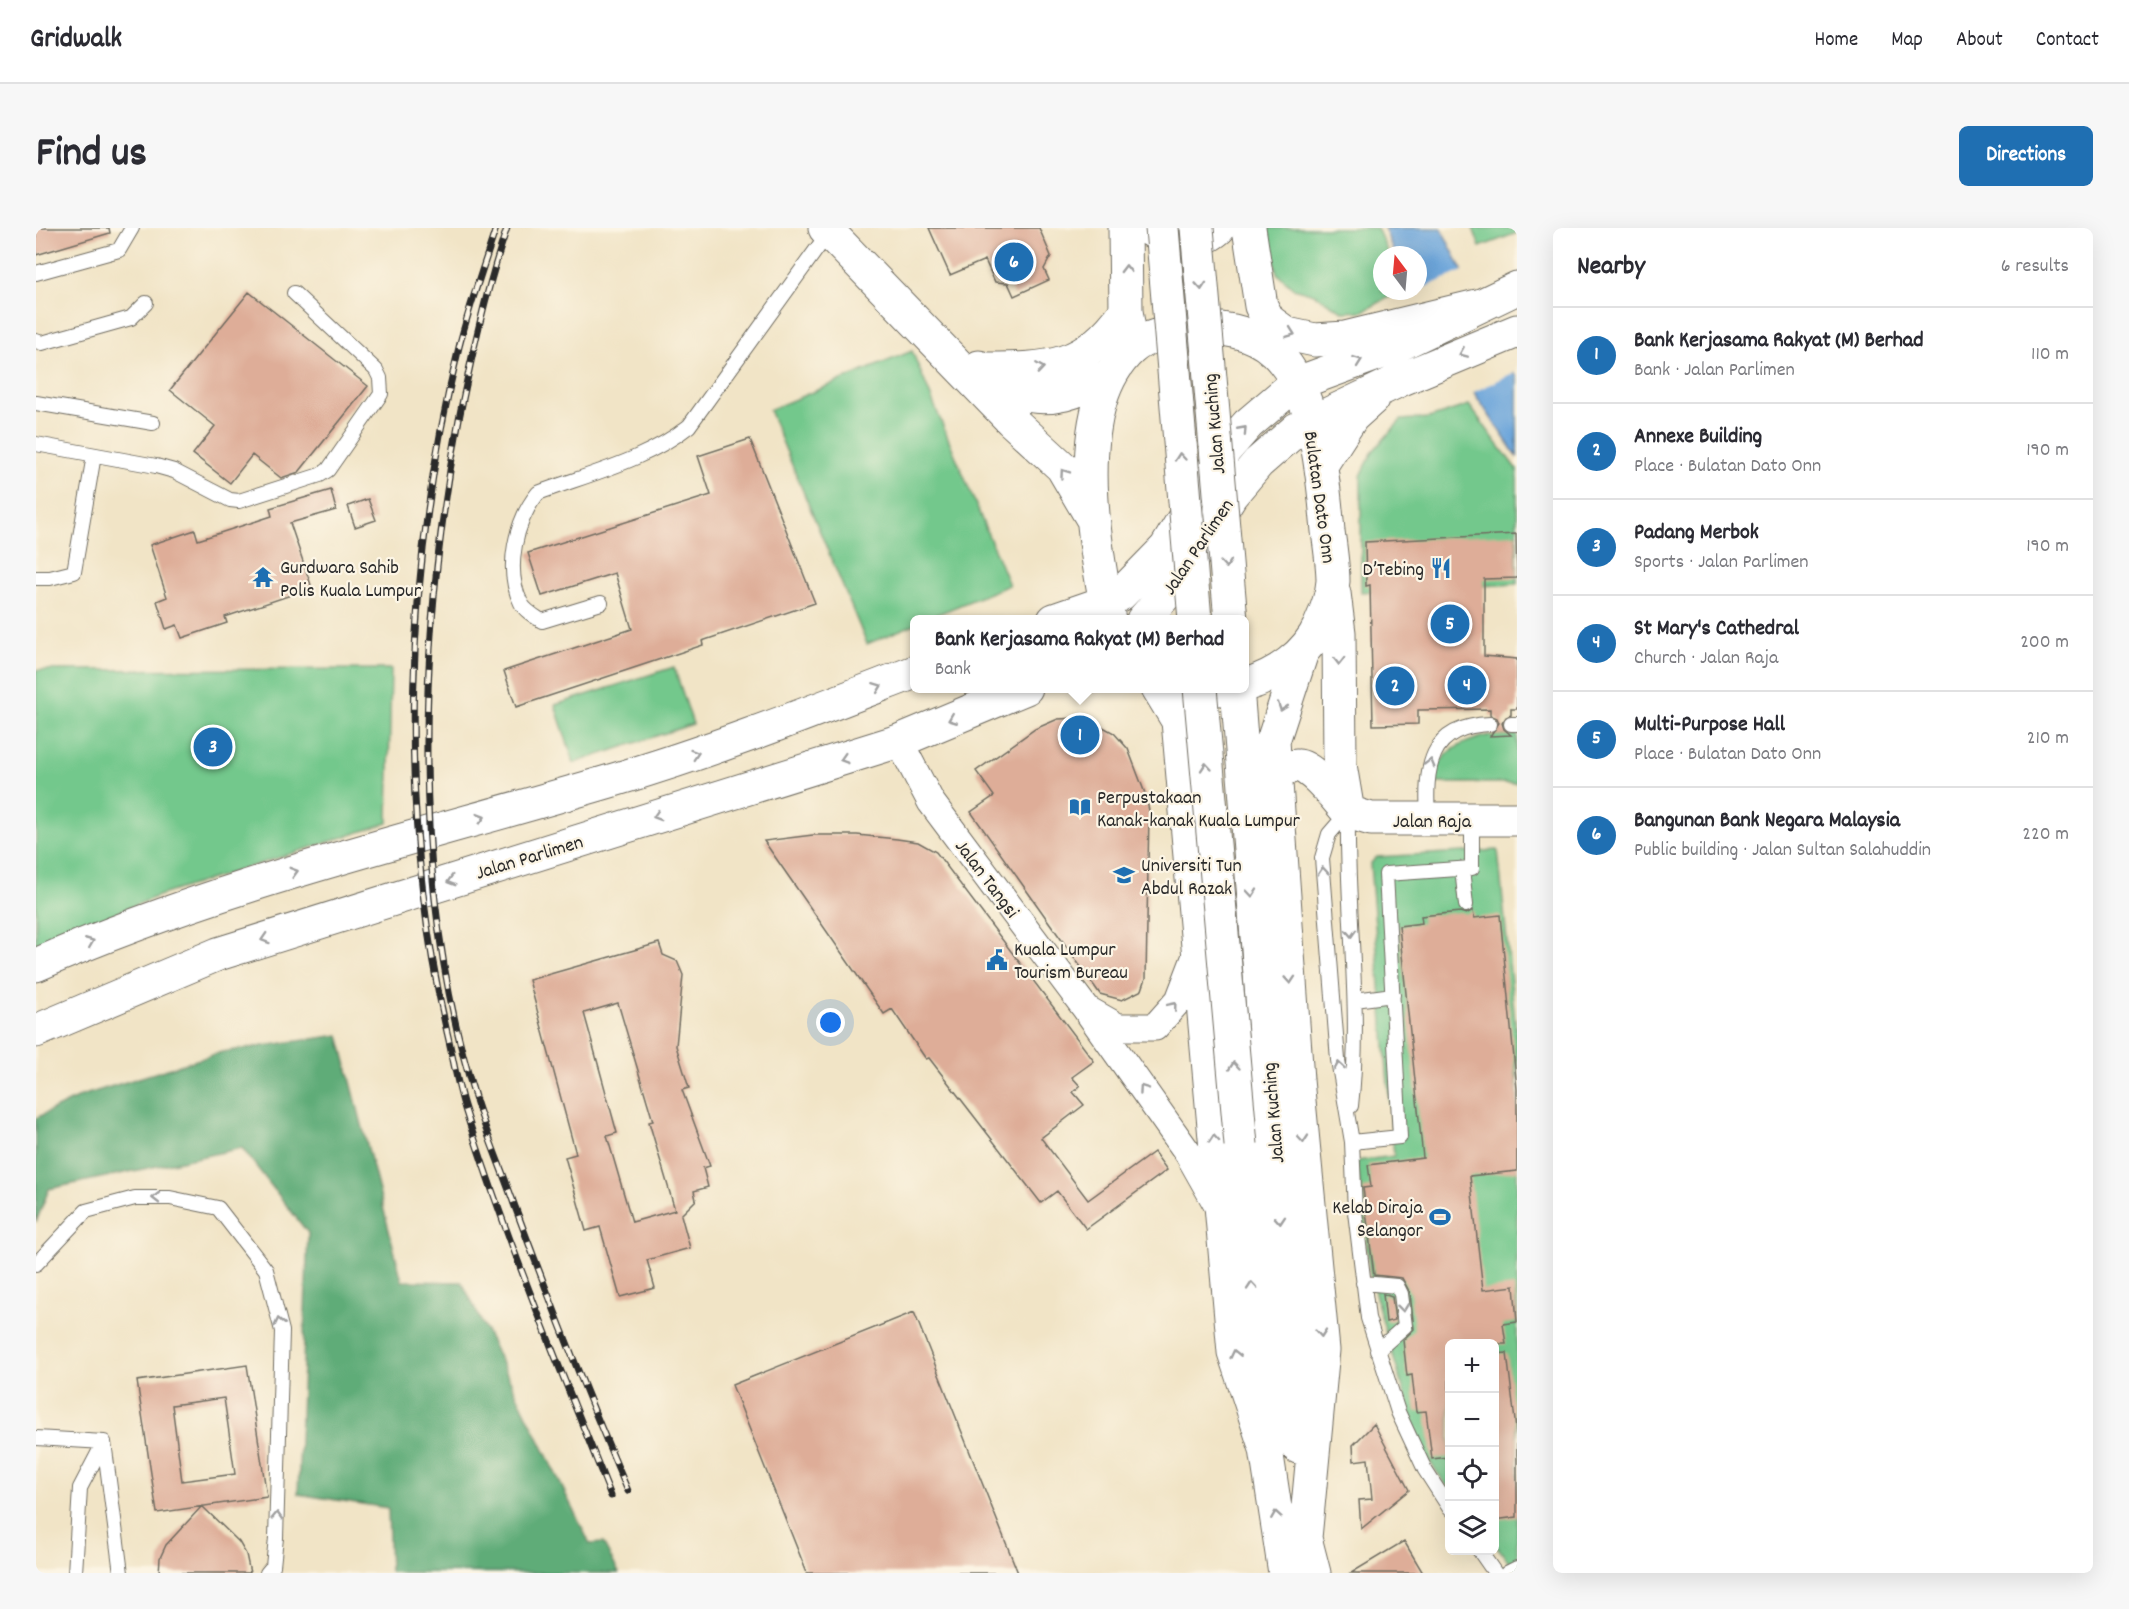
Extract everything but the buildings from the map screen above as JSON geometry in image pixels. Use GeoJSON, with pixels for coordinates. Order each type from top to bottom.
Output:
{"type":"FeatureCollection","features":[{"type":"Feature","properties":{"kind":"main road"},"geometry":{"type":"LineString","coordinates":[[1125,228],[1126,311],[1132,348]]}},
{"type":"Feature","properties":{"kind":"main road"},"geometry":{"type":"LineString","coordinates":[[1148,228],[1174,243],[1210,236],[1219,228]]}},
{"type":"Feature","properties":{"kind":"main road","name":"Jalan Kuching"},"geometry":{"type":"LineString","coordinates":[[1162,228],[1195,615]]}},
{"type":"Feature","properties":{"kind":"main road","name":"Jalan Kuching"},"geometry":{"type":"LineString","coordinates":[[1197,228],[1231,615]]}},
{"type":"Feature","properties":{"kind":"main road"},"geometry":{"type":"LineString","coordinates":[[1234,228],[1244,309],[1259,340]]}},
{"type":"Feature","properties":{"kind":"main road"},"geometry":{"type":"LineString","coordinates":[[1249,228],[1261,306],[1269,321],[1287,334],[1390,353],[1477,306],[1517,288]]}},
{"type":"Feature","properties":{"kind":"main road"},"geometry":{"type":"LineString","coordinates":[[827,230],[1011,420],[1062,467],[1095,522]]}},
{"type":"Feature","properties":{"kind":"main road"},"geometry":{"type":"LineString","coordinates":[[981,369],[1031,369],[1062,364],[1095,348],[1126,311]]}},
{"type":"Feature","properties":{"kind":"main road","name":"Bulatan Dato Onn"},"geometry":{"type":"LineString","coordinates":[[1109,597],[1095,522],[1091,462],[1093,436],[1111,374],[1132,348],[1158,335],[1190,330],[1227,329],[1259,340],[1275,352],[1288,381],[1306,403],[1304,425],[1321,465],[1333,582],[1320,626],[1302,652],[1268,678],[1249,684]]}},
{"type":"Feature","properties":{"kind":"main road","name":"Jalan Parlimen"},"geometry":{"type":"LineString","coordinates":[[1066,615],[1109,597],[1166,548],[1225,450],[1288,381],[1390,353],[1517,331]]}},
{"type":"Feature","properties":{"kind":"main road"},"geometry":{"type":"LineString","coordinates":[[933,337],[1012,391],[1036,396],[1077,392],[1111,374]]}},
{"type":"Feature","properties":{"kind":"main road","name":"Jalan Parlimen"},"geometry":{"type":"LineString","coordinates":[[1147,615],[1179,579],[1231,495],[1258,463],[1390,353]]}},
{"type":"Feature","properties":{"kind":"main road","name":"Jalan Parlimen"},"geometry":{"type":"LineString","coordinates":[[1321,465],[1352,417],[1364,404],[1390,353]]}},
{"type":"Feature","properties":{"kind":"main road"},"geometry":{"type":"LineString","coordinates":[[1333,582],[1339,633],[1340,765],[1348,812]]}},
{"type":"Feature","properties":{"kind":"main road","name":"Jalan Parlimen"},"geometry":{"type":"LineString","coordinates":[[1054,615],[1082,595],[1109,597]]}},
{"type":"Feature","properties":{"kind":"main road"},"geometry":{"type":"LineString","coordinates":[[1302,652],[1274,733],[1298,1080],[1323,1350],[1305,1538],[1314,1573]]}},
{"type":"Feature","properties":{"kind":"main road"},"geometry":{"type":"LineString","coordinates":[[36,965],[92,940],[240,887],[619,778],[740,739],[910,674]]}},
{"type":"Feature","properties":{"kind":"main road","name":"Jalan Parlimen"},"geometry":{"type":"LineString","coordinates":[[36,1032],[218,954],[899,741],[1014,693]]}},
{"type":"Feature","properties":{"kind":"main road"},"geometry":{"type":"LineString","coordinates":[[1161,693],[1178,721],[1234,1352],[1266,1449],[1285,1573]]}},
{"type":"Feature","properties":{"kind":"main road","name":"Jalan Kuching"},"geometry":{"type":"LineString","coordinates":[[1200,693],[1266,1449]]}},
{"type":"Feature","properties":{"kind":"main road","name":"Jalan Kuching"},"geometry":{"type":"LineString","coordinates":[[1237,693],[1305,1538]]}},
{"type":"Feature","properties":{"kind":"main road"},"geometry":{"type":"LineString","coordinates":[[1276,775],[1300,765],[1310,770],[1348,812]]}},
{"type":"Feature","properties":{"kind":"main road","name":"Jalan Raja"},"geometry":{"type":"LineString","coordinates":[[1348,812],[1371,819],[1428,821],[1517,819]]}},
{"type":"Feature","properties":{"kind":"street","name":"Jalan Tangsi"},"geometry":{"type":"LineString","coordinates":[[899,741],[931,802],[1086,1009],[1188,1153],[1220,1209]]}},
{"type":"Feature","properties":{"kind":"street","name":"Jalan Tangsi"},"geometry":{"type":"LineString","coordinates":[[1086,1009],[1119,1027],[1155,1027],[1179,1000],[1197,953]]}},
{"type":"Feature","properties":{"kind":"lane"},"geometry":{"type":"LineString","coordinates":[[36,273],[119,250],[132,228]]}},
{"type":"Feature","properties":{"kind":"lane"},"geometry":{"type":"LineString","coordinates":[[601,603],[542,621],[521,605],[513,577],[513,566],[526,508],[538,493],[650,452],[672,440],[689,426],[827,230]]}},
{"type":"Feature","properties":{"kind":"lane"},"geometry":{"type":"LineString","coordinates":[[36,444],[174,471],[223,497],[239,501],[310,480],[328,470],[381,394],[382,387],[375,370],[294,293]]}},
{"type":"Feature","properties":{"kind":"lane"},"geometry":{"type":"LineString","coordinates":[[36,341],[42,343],[131,318],[146,303]]}},
{"type":"Feature","properties":{"kind":"lane"},"geometry":{"type":"LineString","coordinates":[[36,403],[153,423]]}},
{"type":"Feature","properties":{"kind":"lane"},"geometry":{"type":"LineString","coordinates":[[36,578],[50,578],[74,572],[94,455]]}},
{"type":"Feature","properties":{"kind":"lane"},"geometry":{"type":"LineString","coordinates":[[1428,821],[1426,783],[1434,750],[1443,740],[1464,727],[1490,724]]}},
{"type":"Feature","properties":{"kind":"lane"},"geometry":{"type":"LineString","coordinates":[[1348,812],[1347,859],[1356,1059],[1349,1123]]}},
{"type":"Feature","properties":{"kind":"lane"},"geometry":{"type":"LineString","coordinates":[[1348,812],[1329,834],[1322,858],[1338,1060],[1352,1142],[1355,1212],[1363,1283],[1368,1318],[1377,1352],[1411,1441],[1445,1502]]}},
{"type":"Feature","properties":{"kind":"lane"},"geometry":{"type":"LineString","coordinates":[[1352,1142],[1400,1137],[1386,873],[1472,868],[1472,820]]}},
{"type":"Feature","properties":{"kind":"lane"},"geometry":{"type":"LineString","coordinates":[[1462,869],[1466,905]]}},
{"type":"Feature","properties":{"kind":"lane"},"geometry":{"type":"LineString","coordinates":[[1355,1000],[1393,995]]}},
{"type":"Feature","properties":{"kind":"lane"},"geometry":{"type":"LineString","coordinates":[[36,1264],[86,1211],[135,1198],[170,1198],[218,1208],[266,1270],[282,1331],[276,1538],[273,1566],[267,1573]]}},
{"type":"Feature","properties":{"kind":"lane"},"geometry":{"type":"LineString","coordinates":[[1363,1283],[1397,1286],[1401,1294],[1405,1326],[1377,1352]]}},
{"type":"Feature","properties":{"kind":"lane"},"geometry":{"type":"LineString","coordinates":[[36,1438],[104,1442]]}},
{"type":"Feature","properties":{"kind":"lane"},"geometry":{"type":"LineString","coordinates":[[75,1573],[80,1488],[104,1442]]}},
{"type":"Feature","properties":{"kind":"lane"},"geometry":{"type":"LineString","coordinates":[[104,1442],[121,1573]]}},
{"type":"Feature","properties":{"kind":"lane"},"geometry":{"type":"LineString","coordinates":[[1482,1555],[1495,1573]]}},
{"type":"Feature","properties":{"kind":"lane"},"geometry":{"type":"LineString","coordinates":[[1507,1573],[1517,1568]]}},
{"type":"Feature","properties":{"kind":"green space"},"geometry":{"type":"Polygon","coordinates":[[[1265,228],[1377,228],[1385,246],[1373,246],[1373,300],[1384,300],[1364,311],[1344,312],[1314,294],[1293,288],[1277,273],[1265,228]]]}},
{"type":"Feature","properties":{"kind":"green space"},"geometry":{"type":"Polygon","coordinates":[[[1473,228],[1517,228],[1517,233],[1480,247],[1473,228]]]}},
{"type":"Feature","properties":{"kind":"green space"},"geometry":{"type":"Polygon","coordinates":[[[912,351],[1009,585],[936,615],[910,615],[910,626],[867,644],[769,410],[912,351]]]}},
{"type":"Feature","properties":{"kind":"green space"},"geometry":{"type":"Polygon","coordinates":[[[1469,405],[1517,470],[1517,584],[1361,592],[1361,476],[1373,451],[1401,420],[1429,418],[1469,405]]]}},
{"type":"Feature","properties":{"kind":"green space"},"geometry":{"type":"Polygon","coordinates":[[[674,667],[693,724],[574,763],[555,705],[674,667]]]}},
{"type":"Feature","properties":{"kind":"green space"},"geometry":{"type":"Polygon","coordinates":[[[391,669],[388,823],[158,896],[36,946],[36,670],[391,669]]]}},
{"type":"Feature","properties":{"kind":"green space"},"geometry":{"type":"Polygon","coordinates":[[[1490,735],[1517,735],[1517,783],[1433,783],[1440,763],[1453,750],[1470,741],[1490,735]]]}},
{"type":"Feature","properties":{"kind":"green space","name":"Kelab Diraja Selangor"},"geometry":{"type":"Polygon","coordinates":[[[1498,850],[1517,1042],[1517,1572],[1499,1549],[1499,1339],[1445,1339],[1445,1483],[1422,1451],[1370,1273],[1357,1161],[1394,1156],[1370,864],[1377,857],[1498,850]]]}},
{"type":"Feature","properties":{"kind":"green space"},"geometry":{"type":"Polygon","coordinates":[[[339,1035],[402,1281],[462,1282],[590,1544],[603,1543],[619,1573],[390,1572],[388,1508],[298,1494],[308,1233],[242,1148],[49,1189],[36,1222],[36,1118],[81,1096],[222,1052],[339,1035]]]}},
{"type":"Feature","properties":{"kind":"water"},"geometry":{"type":"Polygon","coordinates":[[[1384,228],[1441,228],[1470,286],[1486,328],[1517,377],[1517,457],[1439,340],[1416,300],[1427,300],[1427,246],[1391,246],[1384,228]]]}},
{"type":"Feature","properties":{"kind":"pier"},"geometry":{"type":"Polygon","coordinates":[[[1465,270],[1489,326],[1517,371],[1470,394],[1413,300],[1427,300],[1427,286],[1465,270]]]}},
{"type":"Feature","properties":{"kind":"railway"},"geometry":{"type":"LineString","coordinates":[[496,228],[459,347],[441,431],[427,516],[418,602],[414,689],[414,776],[420,863],[431,948],[457,1080],[465,1109],[516,1255],[611,1496]]}},
{"type":"Feature","properties":{"kind":"railway"},"geometry":{"type":"LineString","coordinates":[[507,228],[474,346],[445,502],[435,587],[429,674],[427,761],[430,848],[439,934],[454,1018],[476,1100],[555,1312],[628,1491]]}},
{"type":"Feature","properties":{"kind":"place","name":"Bangunan Bank Negara Malaysia"},"geometry":{"type":"Point","coordinates":[1014,262]}},
{"type":"Feature","properties":{"kind":"place","name":"D’Tebing"},"geometry":{"type":"Point","coordinates":[1441,568]}},
{"type":"Feature","properties":{"kind":"place","name":"Gurdwara Sahib Polis Kuala Lumpur"},"geometry":{"type":"Point","coordinates":[263,577]}},
{"type":"Feature","properties":{"kind":"place","name":"Multi-Purpose Hall"},"geometry":{"type":"Point","coordinates":[1450,624]}},
{"type":"Feature","properties":{"kind":"place","name":"St Mary's Cathedral"},"geometry":{"type":"Point","coordinates":[1467,685]}},
{"type":"Feature","properties":{"kind":"place","name":"Annexe Building"},"geometry":{"type":"Point","coordinates":[1395,686]}},
{"type":"Feature","properties":{"kind":"place","name":"Bank Kerjasama Rakyat (M) Berhad"},"geometry":{"type":"Point","coordinates":[1080,735]}},
{"type":"Feature","properties":{"kind":"place","name":"Padang Merbok"},"geometry":{"type":"Point","coordinates":[213,747]}},
{"type":"Feature","properties":{"kind":"place","name":"Perpustakaan Kanak-kanak Kuala Lumpur"},"geometry":{"type":"Point","coordinates":[1080,807]}},
{"type":"Feature","properties":{"kind":"place","name":"Universiti Tun Abdul Razak"},"geometry":{"type":"Point","coordinates":[1124,875]}},
{"type":"Feature","properties":{"kind":"place","name":"Kuala Lumpur Tourism Bureau"},"geometry":{"type":"Point","coordinates":[997,960]}},
{"type":"Feature","properties":{"kind":"place","name":"Kelab Diraja Selangor"},"geometry":{"type":"Point","coordinates":[1440,1217]}}]}
